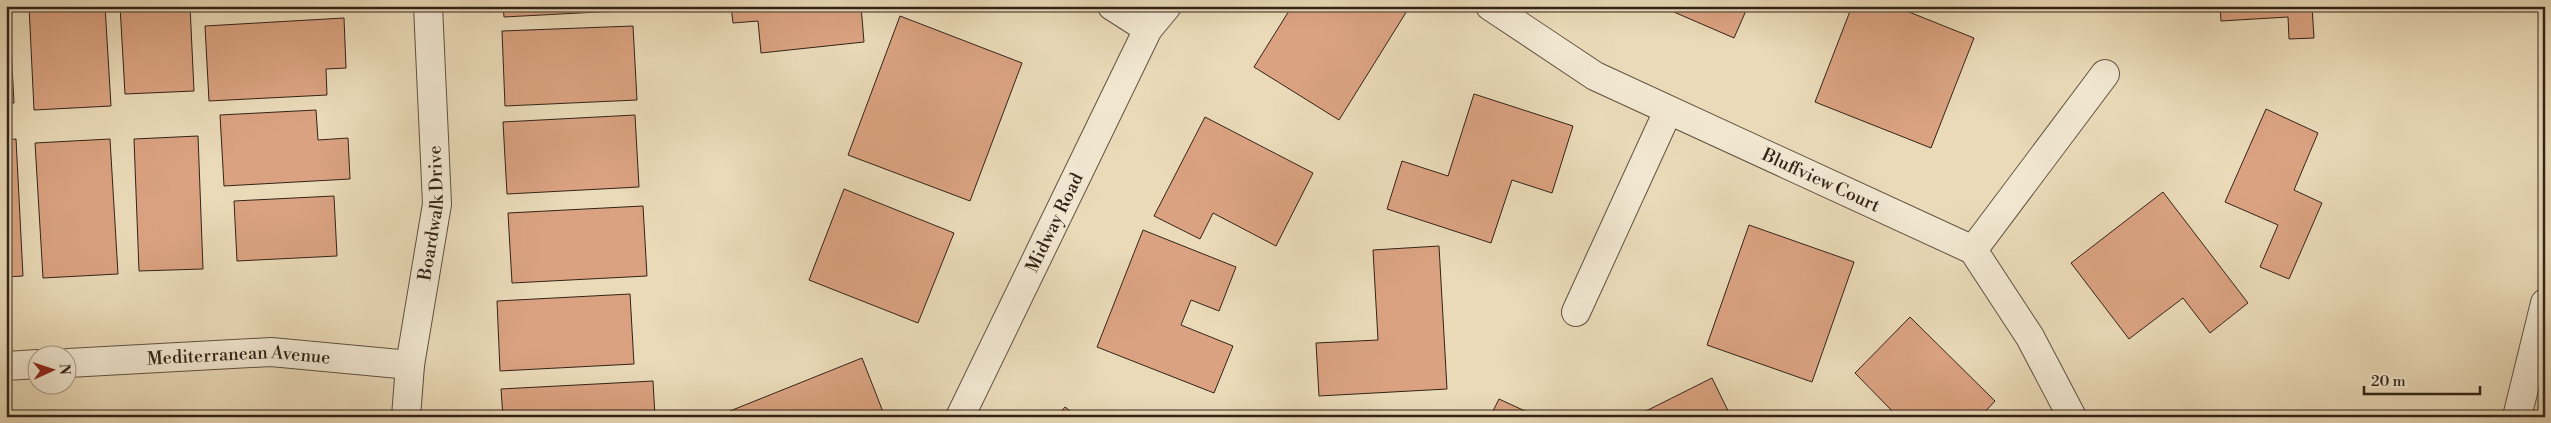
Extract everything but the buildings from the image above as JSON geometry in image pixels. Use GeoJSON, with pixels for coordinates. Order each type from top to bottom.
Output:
{"type":"FeatureCollection","features":[{"type":"Feature","properties":{"kind":"street","name":"Boardwalk Drive"},"geometry":{"type":"LineString","coordinates":[[406,417],[410,365],[437,204],[428,6]]}},
{"type":"Feature","properties":{"kind":"street"},"geometry":{"type":"LineString","coordinates":[[1112,6],[1148,29]]}},
{"type":"Feature","properties":{"kind":"street","name":"Midway Road"},"geometry":{"type":"LineString","coordinates":[[960,417],[1148,29],[1167,6]]}},
{"type":"Feature","properties":{"kind":"street","name":"Bluffview Court"},"geometry":{"type":"LineString","coordinates":[[1490,6],[1595,76],[1973,250]]}},
{"type":"Feature","properties":{"kind":"street"},"geometry":{"type":"LineString","coordinates":[[2072,417],[2030,337],[1973,250],[2105,74]]}},
{"type":"Feature","properties":{"kind":"street"},"geometry":{"type":"LineString","coordinates":[[1576,312],[1668,111]]}},
{"type":"Feature","properties":{"kind":"street"},"geometry":{"type":"LineString","coordinates":[[2517,417],[2545,303]]}},
{"type":"Feature","properties":{"kind":"street","name":"Mediterranean Avenue"},"geometry":{"type":"LineString","coordinates":[[78,362],[271,352],[410,365]]}},
{"type":"Feature","properties":{"kind":"street"},"geometry":{"type":"LineString","coordinates":[[6,366],[28,365]]}}]}
